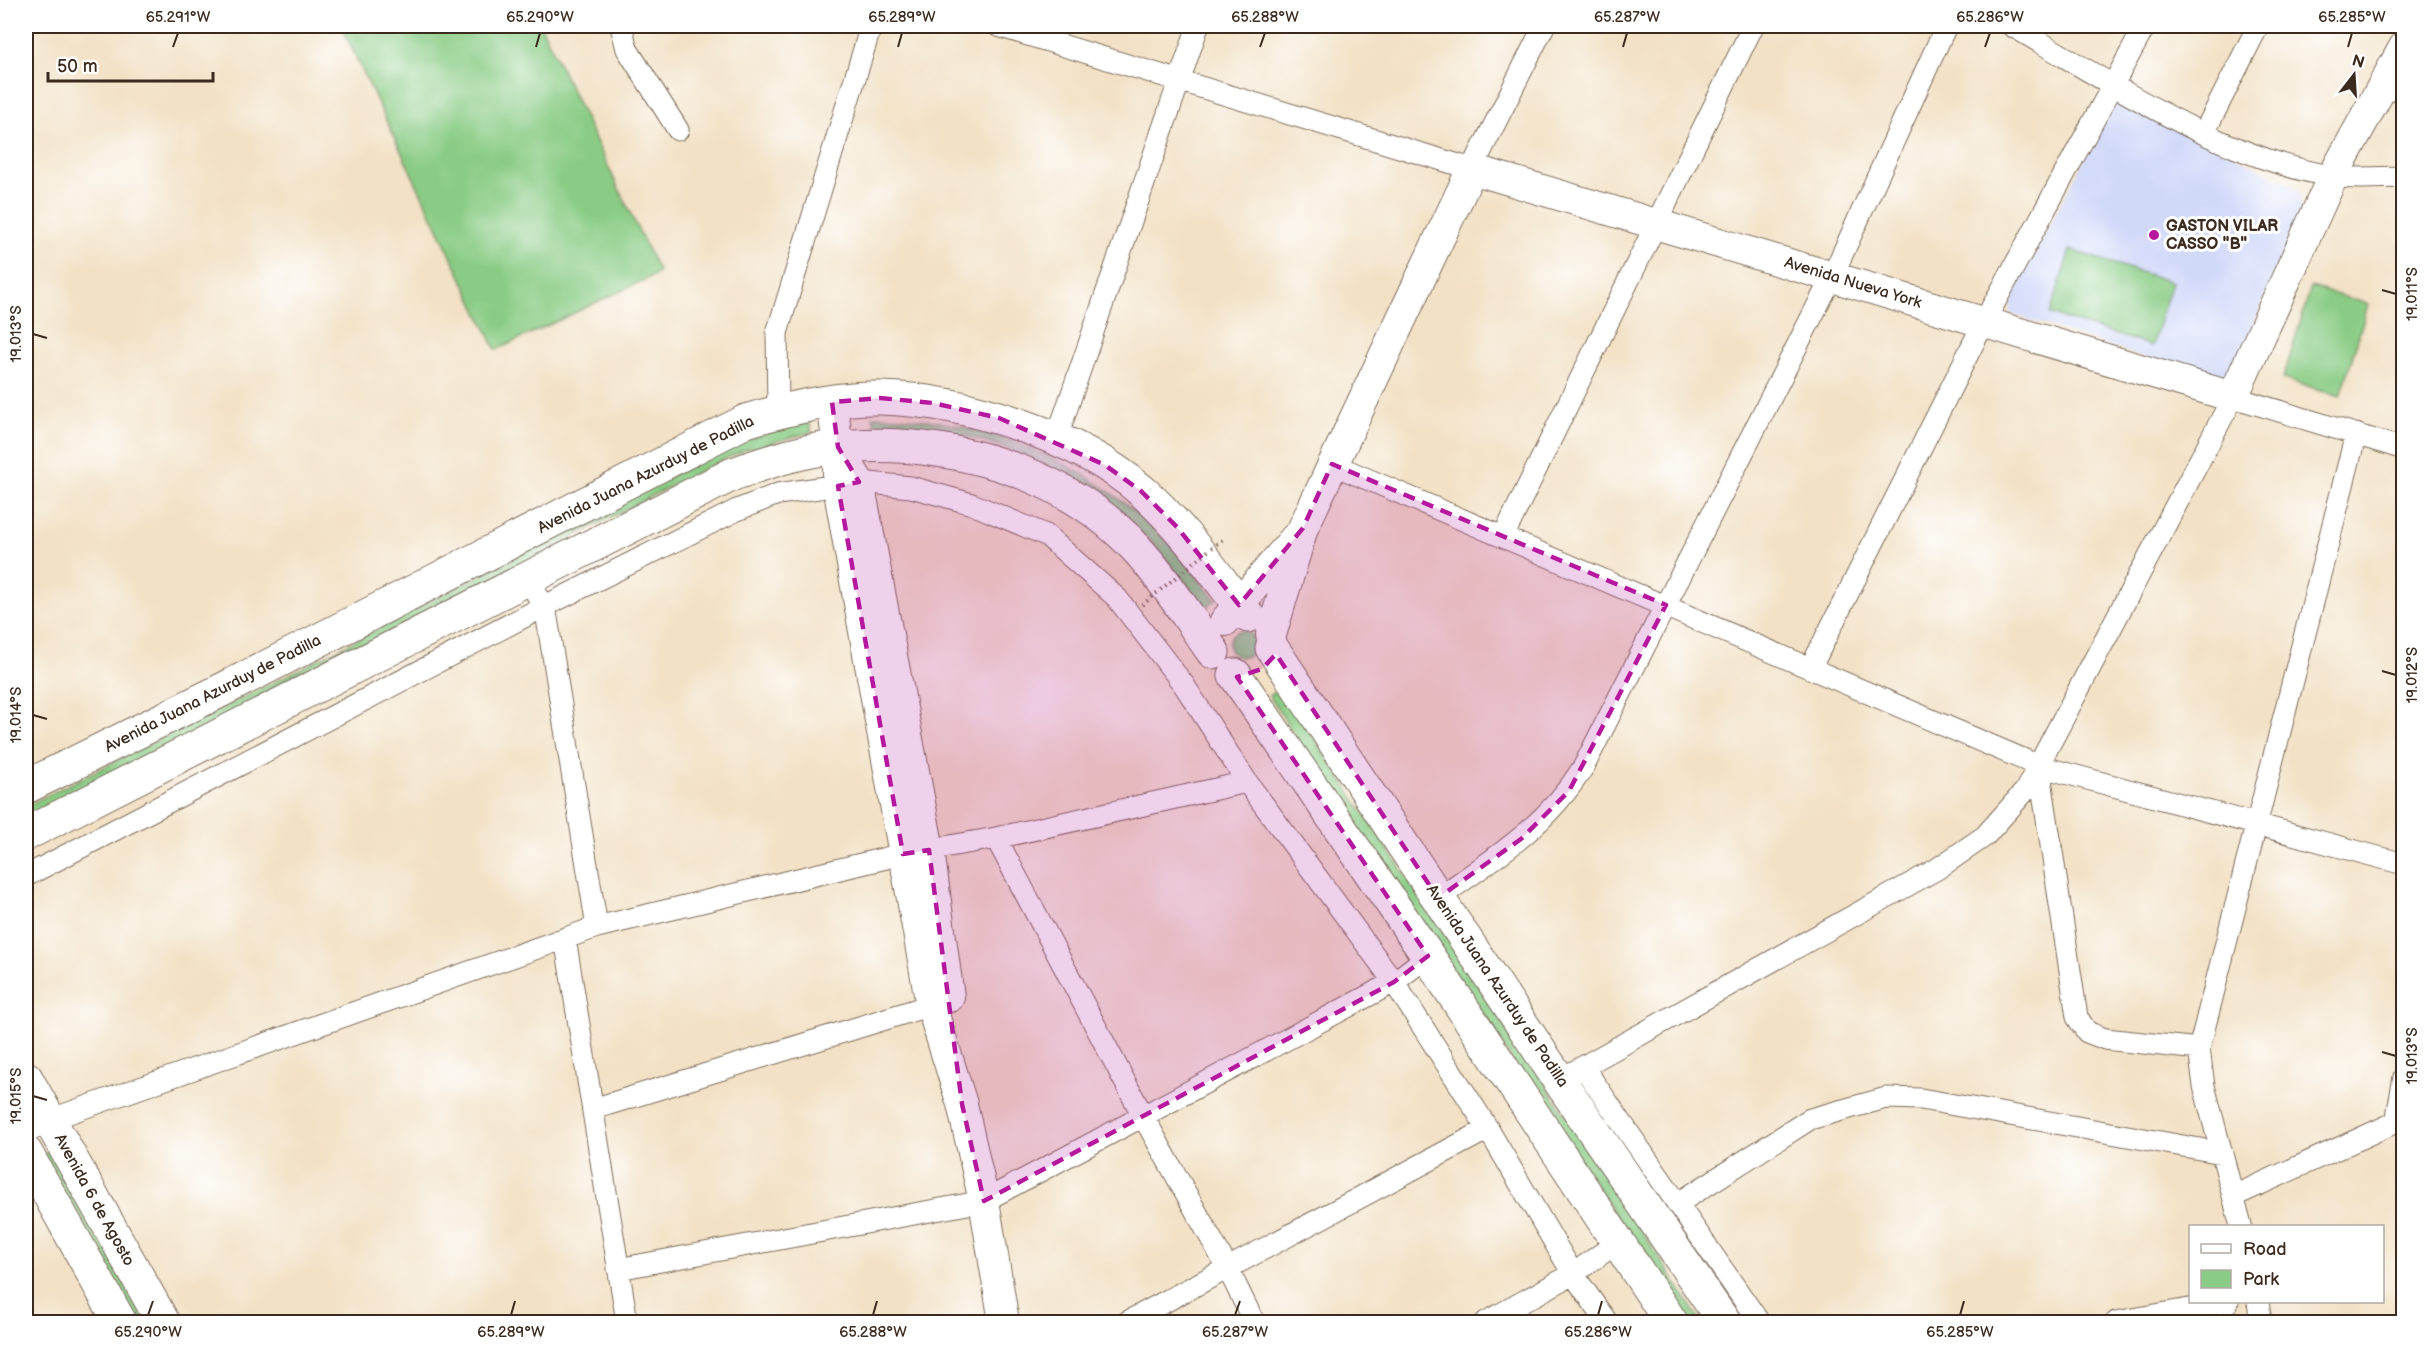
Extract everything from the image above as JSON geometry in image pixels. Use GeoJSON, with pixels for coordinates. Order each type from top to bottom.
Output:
{"type":"FeatureCollection","features":[{"type":"Feature","properties":{"kind":"highway","name":"Avenida Juana Azurduy de Padilla"},"geometry":{"type":"LineString","coordinates":[[26,787],[242,680],[746,421],[778,411],[832,402],[880,398],[933,403],[999,418],[1056,440],[1105,465],[1141,491],[1184,535],[1251,625],[1438,898],[1571,1074],[1724,1323]]}},
{"type":"Feature","properties":{"kind":"highway"},"geometry":{"type":"LineString","coordinates":[[26,834],[733,474],[783,457],[838,447],[907,446],[966,455],[1021,472],[1058,488],[1099,514],[1134,546],[1224,663],[1428,956],[1671,1323]]}},
{"type":"Feature","properties":{"kind":"highway"},"geometry":{"type":"LineString","coordinates":[[1251,625],[1268,662],[1254,674],[1224,663],[1214,635],[1251,625]]}},
{"type":"Feature","properties":{"kind":"highway","name":"Avenida 6 de Agosto"},"geometry":{"type":"LineString","coordinates":[[26,1078],[37,1126],[163,1323]]}},
{"type":"Feature","properties":{"kind":"highway"},"geometry":{"type":"LineString","coordinates":[[26,1153],[120,1323]]}},
{"type":"Feature","properties":{"kind":"street"},"geometry":{"type":"LineString","coordinates":[[621,26],[627,49],[678,130]]}},
{"type":"Feature","properties":{"kind":"street"},"geometry":{"type":"LineString","coordinates":[[778,411],[777,333],[871,26]]}},
{"type":"Feature","properties":{"kind":"street"},"geometry":{"type":"LineString","coordinates":[[998,26],[1472,169]]}},
{"type":"Feature","properties":{"kind":"street"},"geometry":{"type":"LineString","coordinates":[[1056,440],[1198,26]]}},
{"type":"Feature","properties":{"kind":"street"},"geometry":{"type":"LineString","coordinates":[[1251,625],[1303,528],[1472,169],[1544,26]]}},
{"type":"Feature","properties":{"kind":"street"},"geometry":{"type":"LineString","coordinates":[[1503,537],[1753,26]]}},
{"type":"Feature","properties":{"kind":"street"},"geometry":{"type":"LineString","coordinates":[[1438,898],[1521,839],[1547,816],[1569,791],[1584,766],[1832,277],[1946,26]]}},
{"type":"Feature","properties":{"kind":"street"},"geometry":{"type":"LineString","coordinates":[[2012,26],[2204,133],[2292,167],[2333,176],[2403,177]]}},
{"type":"Feature","properties":{"kind":"street"},"geometry":{"type":"LineString","coordinates":[[1811,667],[1984,322],[2145,26]]}},
{"type":"Feature","properties":{"kind":"street"},"geometry":{"type":"LineString","coordinates":[[2204,133],[2258,26]]}},
{"type":"Feature","properties":{"kind":"street"},"geometry":{"type":"LineString","coordinates":[[1759,1323],[1677,1204],[1571,1074],[1937,869],[1985,836],[2025,791],[2233,397],[2333,176],[2403,47]]}},
{"type":"Feature","properties":{"kind":"street","name":"Avenida Nueva York"},"geometry":{"type":"LineString","coordinates":[[1472,169],[2233,397]]}},
{"type":"Feature","properties":{"kind":"street"},"geometry":{"type":"LineString","coordinates":[[2233,397],[2403,449]]}},
{"type":"Feature","properties":{"kind":"street"},"geometry":{"type":"LineString","coordinates":[[832,402],[838,447],[849,484],[962,1104],[984,1201],[1004,1323]]}},
{"type":"Feature","properties":{"kind":"street"},"geometry":{"type":"LineString","coordinates":[[2241,1225],[2204,1086],[2199,1049],[2356,434]]}},
{"type":"Feature","properties":{"kind":"street"},"geometry":{"type":"LineString","coordinates":[[1332,465],[1666,605],[2039,766],[2403,864]]}},
{"type":"Feature","properties":{"kind":"street"},"geometry":{"type":"LineString","coordinates":[[26,876],[544,606],[737,510],[778,494],[849,484],[911,488],[962,501],[1046,535],[1117,598],[1184,686],[1247,782],[1394,982],[1488,1129],[1573,1274],[1606,1323]]}},
{"type":"Feature","properties":{"kind":"street"},"geometry":{"type":"LineString","coordinates":[[1251,625],[1303,528]]}},
{"type":"Feature","properties":{"kind":"street"},"geometry":{"type":"LineString","coordinates":[[527,578],[544,606],[597,927]]}},
{"type":"Feature","properties":{"kind":"street"},"geometry":{"type":"LineString","coordinates":[[2039,766],[2077,1017],[2087,1032],[2105,1040],[2199,1049]]}},
{"type":"Feature","properties":{"kind":"street"},"geometry":{"type":"LineString","coordinates":[[37,1126],[597,927],[916,852],[996,838],[1247,782]]}},
{"type":"Feature","properties":{"kind":"street"},"geometry":{"type":"LineString","coordinates":[[996,838],[1143,1116],[1228,1269],[1254,1323]]}},
{"type":"Feature","properties":{"kind":"street"},"geometry":{"type":"LineString","coordinates":[[916,852],[931,1005],[962,1104]]}},
{"type":"Feature","properties":{"kind":"street"},"geometry":{"type":"LineString","coordinates":[[565,938],[627,1323]]}},
{"type":"Feature","properties":{"kind":"street"},"geometry":{"type":"LineString","coordinates":[[618,1269],[984,1201],[1394,982],[1428,956]]}},
{"type":"Feature","properties":{"kind":"street"},"geometry":{"type":"LineString","coordinates":[[593,1109],[931,1005]]}},
{"type":"Feature","properties":{"kind":"street"},"geometry":{"type":"LineString","coordinates":[[2234,1196],[2401,1116],[2403,1077]]}},
{"type":"Feature","properties":{"kind":"street"},"geometry":{"type":"LineString","coordinates":[[1677,1204],[1810,1119],[1886,1098],[1921,1099],[2222,1153]]}},
{"type":"Feature","properties":{"kind":"street"},"geometry":{"type":"LineString","coordinates":[[1127,1323],[1488,1129]]}},
{"type":"Feature","properties":{"kind":"street"},"geometry":{"type":"LineString","coordinates":[[1486,1323],[1573,1274],[1618,1242]]}},
{"type":"Feature","properties":{"kind":"street"},"geometry":{"type":"LineString","coordinates":[[2116,1323],[2223,1303]]}},
{"type":"Feature","properties":{"kind":"street"},"geometry":{"type":"LineString","coordinates":[[2258,1303],[2261,1323]]}},
{"type":"Feature","properties":{"kind":"path"},"geometry":{"type":"LineString","coordinates":[[1142,604],[1224,538]]}},
{"type":"Feature","properties":{"kind":"highlighted area"},"geometry":{"type":"Polygon","coordinates":[[[880,398],[933,403],[999,418],[1105,465],[1141,491],[1177,527],[1239,605],[1303,528],[1332,464],[1666,605],[1569,791],[1521,839],[1438,898],[1276,654],[1262,669],[1237,677],[1428,956],[1394,982],[984,1201],[962,1104],[929,850],[903,854],[838,486],[859,482],[838,447],[832,402],[880,398]]]}},
{"type":"Feature","properties":{"kind":"shaded area"},"geometry":{"type":"Polygon","coordinates":[[[2122,101],[2134,103],[2293,186],[2301,197],[2300,214],[2237,365],[2219,376],[2204,377],[2011,314],[2010,300],[2112,107],[2122,101]]]}},
{"type":"Feature","properties":{"kind":"green space"},"geometry":{"type":"Polygon","coordinates":[[[357,26],[541,26],[659,273],[496,350],[344,32],[357,26]]]}},
{"type":"Feature","properties":{"kind":"green space"},"geometry":{"type":"Polygon","coordinates":[[[2070,250],[2172,282],[2152,346],[2050,314],[2070,250]]]}},
{"type":"Feature","properties":{"kind":"green space"},"geometry":{"type":"Polygon","coordinates":[[[2311,287],[2368,304],[2341,396],[2283,379],[2311,287]]]}},
{"type":"Feature","properties":{"kind":"green space"},"geometry":{"type":"Polygon","coordinates":[[[873,416],[915,419],[997,436],[1073,469],[1108,491],[1141,517],[1172,547],[1216,600],[1205,608],[1156,547],[1095,494],[1062,474],[1028,457],[993,444],[955,434],[916,428],[875,426],[873,416]]]}},
{"type":"Feature","properties":{"kind":"green space"},"geometry":{"type":"Polygon","coordinates":[[[809,422],[812,432],[744,450],[706,468],[26,820],[26,806],[302,668],[737,442],[809,422]]]}},
{"type":"Feature","properties":{"kind":"green space"},"geometry":{"type":"Polygon","coordinates":[[[1242,631],[1251,635],[1255,644],[1251,653],[1242,657],[1233,653],[1229,644],[1233,635],[1242,631]]]}},
{"type":"Feature","properties":{"kind":"green space"},"geometry":{"type":"Polygon","coordinates":[[[1280,687],[1701,1322],[1687,1322],[1269,696],[1280,687]]]}},
{"type":"Feature","properties":{"kind":"green space"},"geometry":{"type":"Polygon","coordinates":[[[53,1149],[147,1322],[132,1322],[41,1155],[53,1149]]]}},
{"type":"Feature","properties":{"kind":"place","name":"GASTON VILAR CASSO \"B\""},"geometry":{"type":"Point","coordinates":[2154,235]}}]}
